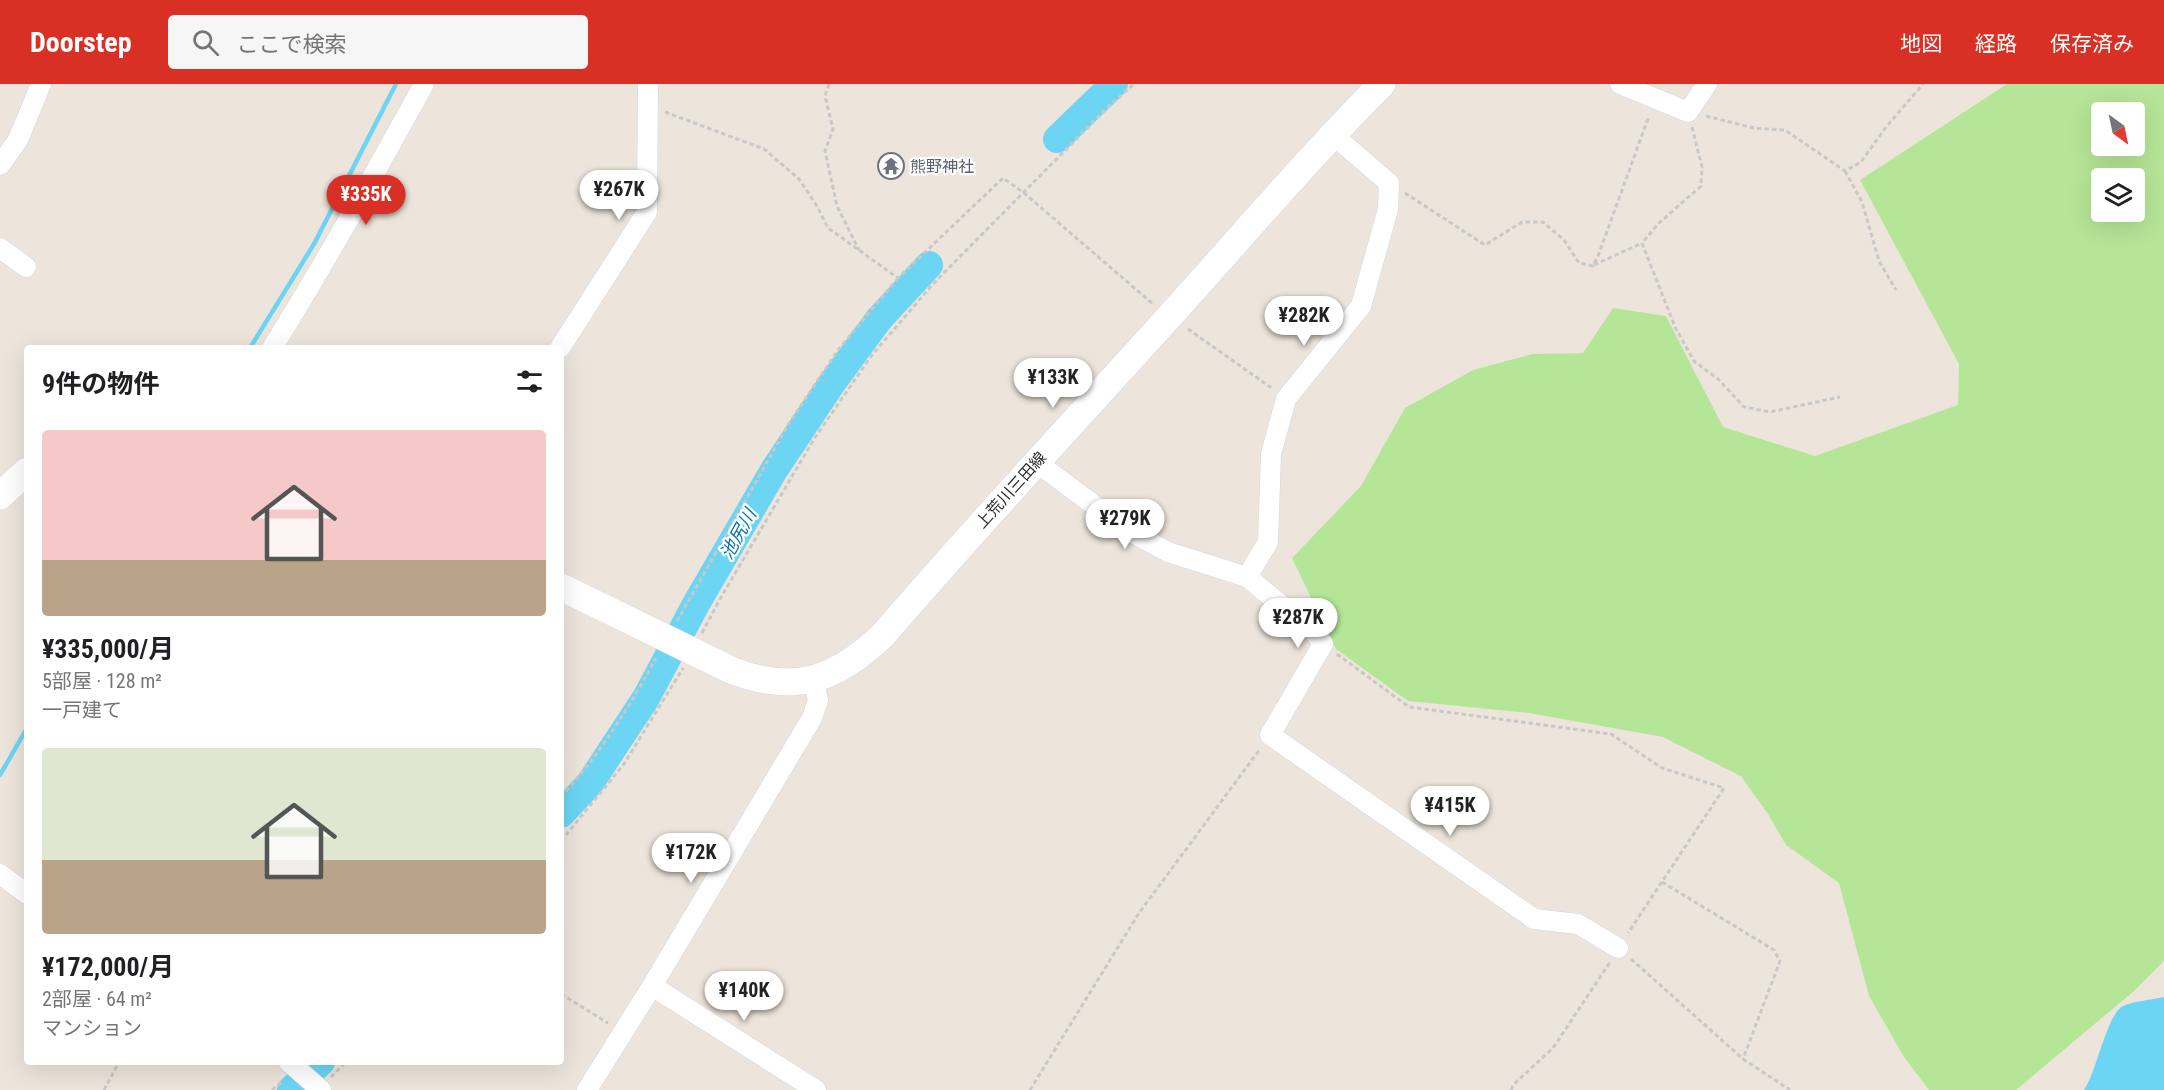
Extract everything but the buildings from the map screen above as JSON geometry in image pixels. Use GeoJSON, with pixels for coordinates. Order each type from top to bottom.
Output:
{"type":"FeatureCollection","features":[{"type":"Feature","properties":{"kind":"main road","name":"上荒川三田線"},"geometry":{"type":"LineString","coordinates":[[564,587],[754,679],[783,683],[813,679],[835,671],[862,655],[1332,134],[1382,84]]}},
{"type":"Feature","properties":{"kind":"main road"},"geometry":{"type":"LineString","coordinates":[[0,496],[24,474]]}},
{"type":"Feature","properties":{"kind":"street"},"geometry":{"type":"LineString","coordinates":[[0,165],[18,140],[41,84]]}},
{"type":"Feature","properties":{"kind":"street"},"geometry":{"type":"LineString","coordinates":[[274,345],[366,190],[424,84]]}},
{"type":"Feature","properties":{"kind":"street"},"geometry":{"type":"LineString","coordinates":[[562,345],[647,212],[648,84]]}},
{"type":"Feature","properties":{"kind":"street"},"geometry":{"type":"LineString","coordinates":[[1620,84],[1654,100],[1688,112],[1707,84]]}},
{"type":"Feature","properties":{"kind":"street"},"geometry":{"type":"LineString","coordinates":[[1247,577],[1268,542],[1271,454],[1286,399],[1361,306],[1388,209],[1389,183],[1332,134]]}},
{"type":"Feature","properties":{"kind":"street"},"geometry":{"type":"LineString","coordinates":[[0,248],[26,267]]}},
{"type":"Feature","properties":{"kind":"street"},"geometry":{"type":"LineString","coordinates":[[1036,462],[1129,531],[1168,552],[1247,577],[1314,632],[1323,644],[1270,735],[1534,919],[1578,924],[1618,948]]}},
{"type":"Feature","properties":{"kind":"street"},"geometry":{"type":"LineString","coordinates":[[586,1090],[652,986],[812,718],[818,700],[813,679]]}},
{"type":"Feature","properties":{"kind":"street"},"geometry":{"type":"LineString","coordinates":[[0,874],[24,892]]}},
{"type":"Feature","properties":{"kind":"street"},"geometry":{"type":"LineString","coordinates":[[652,986],[816,1090]]}},
{"type":"Feature","properties":{"kind":"street"},"geometry":{"type":"LineString","coordinates":[[293,1066],[319,1090]]}},
{"type":"Feature","properties":{"kind":"path"},"geometry":{"type":"LineString","coordinates":[[830,84],[825,96],[833,129],[825,151],[837,206],[860,252]]}},
{"type":"Feature","properties":{"kind":"path"},"geometry":{"type":"LineString","coordinates":[[564,837],[624,764],[693,651],[720,599],[814,439],[872,355],[933,284],[1134,84]]}},
{"type":"Feature","properties":{"kind":"path"},"geometry":{"type":"LineString","coordinates":[[1845,171],[1861,162],[1886,127],[1923,84]]}},
{"type":"Feature","properties":{"kind":"path"},"geometry":{"type":"LineString","coordinates":[[1593,266],[1654,100]]}},
{"type":"Feature","properties":{"kind":"path"},"geometry":{"type":"LineString","coordinates":[[649,106],[764,149],[799,179],[828,228],[898,278]]}},
{"type":"Feature","properties":{"kind":"path"},"geometry":{"type":"LineString","coordinates":[[1389,183],[1485,245],[1522,222],[1543,222],[1564,240],[1579,263],[1593,266],[1642,243],[1659,223],[1701,186],[1702,168],[1688,112],[1754,128],[1785,130],[1845,171],[1862,202],[1879,261],[1896,290]]}},
{"type":"Feature","properties":{"kind":"path"},"geometry":{"type":"LineString","coordinates":[[564,794],[576,781],[638,692],[788,425],[838,350],[898,278],[1003,178],[1024,193],[1169,317],[1217,348],[1286,399]]}},
{"type":"Feature","properties":{"kind":"path"},"geometry":{"type":"LineString","coordinates":[[1642,243],[1675,327],[1694,361],[1718,379],[1743,406],[1770,412],[1839,397]]}},
{"type":"Feature","properties":{"kind":"path"},"geometry":{"type":"LineString","coordinates":[[1323,644],[1408,707],[1611,734],[1662,768],[1724,789],[1553,1048],[1514,1084],[1511,1090]]}},
{"type":"Feature","properties":{"kind":"path"},"geometry":{"type":"LineString","coordinates":[[1030,1090],[1139,914],[1270,735]]}},
{"type":"Feature","properties":{"kind":"path"},"geometry":{"type":"LineString","coordinates":[[1662,882],[1774,950],[1780,961],[1743,1059]]}},
{"type":"Feature","properties":{"kind":"path"},"geometry":{"type":"LineString","coordinates":[[1618,948],[1743,1059],[1790,1090]]}},
{"type":"Feature","properties":{"kind":"path"},"geometry":{"type":"LineString","coordinates":[[564,996],[623,1032]]}},
{"type":"Feature","properties":{"kind":"path"},"geometry":{"type":"LineString","coordinates":[[104,1090],[117,1065]]}},
{"type":"Feature","properties":{"kind":"green space"},"geometry":{"type":"Polygon","coordinates":[[[2007,84],[2164,84],[2164,961],[2134,991],[2016,1090],[1929,1090],[1904,1057],[1869,996],[1839,883],[1786,845],[1768,814],[1741,776],[1663,737],[1529,713],[1408,701],[1336,649],[1292,558],[1361,486],[1405,408],[1473,370],[1532,354],[1583,353],[1613,308],[1666,316],[1723,427],[1815,456],[1958,405],[1959,364],[1860,180],[2007,84]]]}},
{"type":"Feature","properties":{"kind":"water"},"geometry":{"type":"Polygon","coordinates":[[[2164,997],[2164,1090],[2084,1090],[2117,1011],[2127,1004],[2164,997]]]}},
{"type":"Feature","properties":{"kind":"waterway"},"geometry":{"type":"LineString","coordinates":[[252,345],[314,244],[396,84]]}},
{"type":"Feature","properties":{"kind":"waterway","name":"池尻川"},"geometry":{"type":"LineString","coordinates":[[1057,139],[1114,84]]}},
{"type":"Feature","properties":{"kind":"waterway","name":"池尻川"},"geometry":{"type":"LineString","coordinates":[[564,811],[590,783],[646,698],[696,604],[774,470],[832,383],[879,319],[929,265]]}},
{"type":"Feature","properties":{"kind":"waterway"},"geometry":{"type":"LineString","coordinates":[[0,775],[24,733]]}},
{"type":"Feature","properties":{"kind":"waterway","name":"池尻川"},"geometry":{"type":"LineString","coordinates":[[291,1090],[318,1065]]}},
{"type":"Feature","properties":{"kind":"place","name":"熊野神社"},"geometry":{"type":"Point","coordinates":[891,166]}}]}
